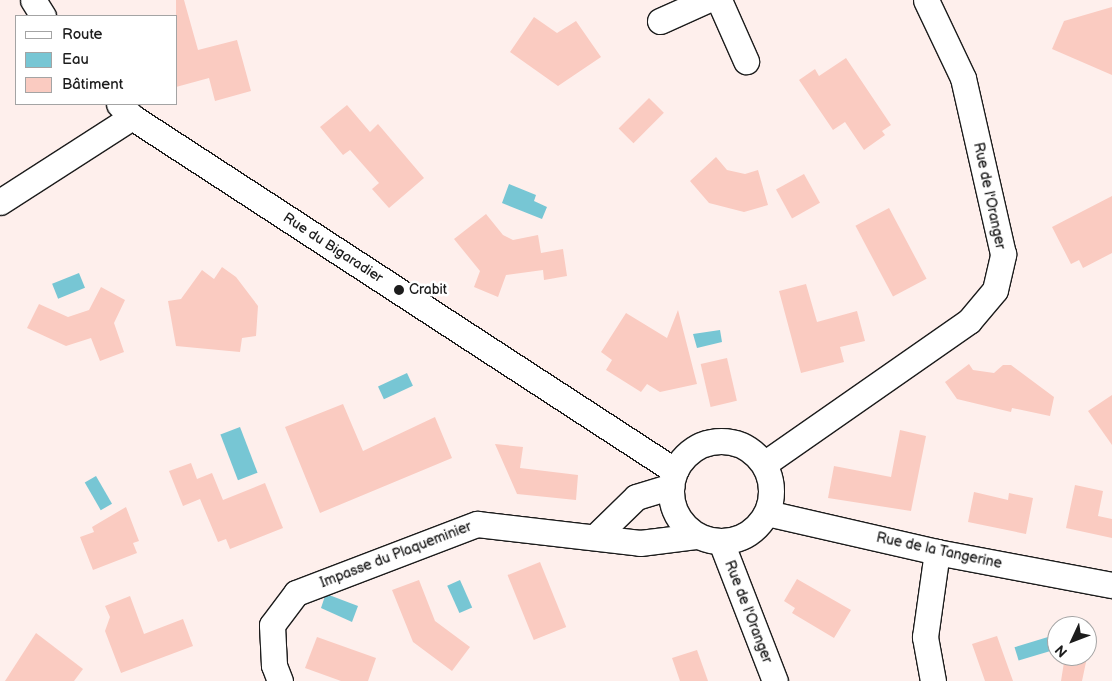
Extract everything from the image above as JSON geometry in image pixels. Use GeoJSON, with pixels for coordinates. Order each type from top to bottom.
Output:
{"type":"FeatureCollection","features":[{"type":"Feature","properties":{"kind":"street"},"geometry":{"type":"LineString","coordinates":[[33,0],[43,15]]}},
{"type":"Feature","properties":{"kind":"street"},"geometry":{"type":"LineString","coordinates":[[660,21],[708,0],[746,61]]}},
{"type":"Feature","properties":{"kind":"street","name":"Rue de l'Oranger"},"geometry":{"type":"LineString","coordinates":[[764,464],[969,321],[995,290],[1003,254],[963,78],[926,0]]}},
{"type":"Feature","properties":{"kind":"street"},"geometry":{"type":"LineString","coordinates":[[0,202],[126,110]]}},
{"type":"Feature","properties":{"kind":"street","name":"Rue du Bigaradier"},"geometry":{"type":"LineString","coordinates":[[126,110],[673,478]]}},
{"type":"Feature","properties":{"kind":"street"},"geometry":{"type":"LineString","coordinates":[[720,441],[737,443],[752,452],[764,464],[771,480],[772,497],[767,514],[756,529],[740,539],[721,542],[696,536],[681,523],[672,505],[673,478],[688,453],[703,444],[720,441]]}},
{"type":"Feature","properties":{"kind":"street"},"geometry":{"type":"LineString","coordinates":[[595,537],[636,497],[673,478]]}},
{"type":"Feature","properties":{"kind":"street","name":"Rue de la Tangerine"},"geometry":{"type":"LineString","coordinates":[[767,514],[938,552],[1112,584]]}},
{"type":"Feature","properties":{"kind":"street","name":"Impasse du Plaqueminier"},"geometry":{"type":"LineString","coordinates":[[280,681],[274,665],[272,625],[296,593],[477,524],[640,543],[696,536]]}},
{"type":"Feature","properties":{"kind":"street","name":"Rue de l'Oranger"},"geometry":{"type":"LineString","coordinates":[[721,542],[775,681]]}},
{"type":"Feature","properties":{"kind":"street"},"geometry":{"type":"LineString","coordinates":[[933,681],[925,637],[938,552]]}},
{"type":"Feature","properties":{"kind":"water"},"geometry":{"type":"Polygon","coordinates":[[[509,184],[536,195],[534,201],[547,207],[542,219],[502,203],[509,184]]]}},
{"type":"Feature","properties":{"kind":"water"},"geometry":{"type":"Polygon","coordinates":[[[79,273],[85,288],[58,299],[52,284],[79,273]]]}},
{"type":"Feature","properties":{"kind":"water"},"geometry":{"type":"Polygon","coordinates":[[[720,330],[722,342],[697,348],[693,334],[720,330]]]}},
{"type":"Feature","properties":{"kind":"water"},"geometry":{"type":"Polygon","coordinates":[[[407,373],[413,386],[384,399],[378,387],[407,373]]]}},
{"type":"Feature","properties":{"kind":"water"},"geometry":{"type":"Polygon","coordinates":[[[240,427],[258,473],[238,480],[220,435],[240,427]]]}},
{"type":"Feature","properties":{"kind":"water"},"geometry":{"type":"Polygon","coordinates":[[[96,476],[112,504],[101,510],[85,482],[96,476]]]}},
{"type":"Feature","properties":{"kind":"water"},"geometry":{"type":"Polygon","coordinates":[[[460,580],[472,607],[459,613],[447,586],[460,580]]]}},
{"type":"Feature","properties":{"kind":"water"},"geometry":{"type":"Polygon","coordinates":[[[329,595],[358,606],[352,622],[321,608],[325,596],[329,595]]]}},
{"type":"Feature","properties":{"kind":"water"},"geometry":{"type":"Polygon","coordinates":[[[1047,637],[1047,652],[1019,661],[1015,647],[1047,637]]]}},
{"type":"Feature","properties":{"kind":"building"},"geometry":{"type":"Polygon","coordinates":[[[176,0],[184,0],[198,50],[237,40],[251,91],[215,101],[209,78],[178,86],[178,15],[176,15],[176,0]]]}},
{"type":"Feature","properties":{"kind":"building"},"geometry":{"type":"Polygon","coordinates":[[[1112,7],[1112,75],[1052,49],[1064,21],[1112,7]]]}},
{"type":"Feature","properties":{"kind":"building"},"geometry":{"type":"Polygon","coordinates":[[[534,17],[557,33],[576,21],[601,57],[558,86],[510,52],[534,17]]]}},
{"type":"Feature","properties":{"kind":"building"},"geometry":{"type":"Polygon","coordinates":[[[846,58],[891,125],[882,131],[885,135],[864,150],[845,122],[833,130],[799,80],[815,69],[819,76],[846,58]]]}},
{"type":"Feature","properties":{"kind":"building"},"geometry":{"type":"Polygon","coordinates":[[[649,98],[664,113],[633,143],[619,128],[649,98]]]}},
{"type":"Feature","properties":{"kind":"building"},"geometry":{"type":"Polygon","coordinates":[[[347,105],[370,132],[378,124],[424,178],[389,208],[372,189],[379,183],[350,150],[343,155],[320,127],[347,105]]]}},
{"type":"Feature","properties":{"kind":"building"},"geometry":{"type":"Polygon","coordinates":[[[716,157],[727,170],[745,174],[758,170],[768,205],[744,212],[709,203],[690,181],[716,157]]]}},
{"type":"Feature","properties":{"kind":"building"},"geometry":{"type":"Polygon","coordinates":[[[804,174],[820,203],[792,218],[776,190],[804,174]]]}},
{"type":"Feature","properties":{"kind":"building"},"geometry":{"type":"Polygon","coordinates":[[[1112,196],[1112,253],[1083,268],[1079,260],[1071,264],[1052,227],[1112,196]]]}},
{"type":"Feature","properties":{"kind":"building"},"geometry":{"type":"Polygon","coordinates":[[[889,208],[927,279],[893,296],[855,226],[889,208]]]}},
{"type":"Feature","properties":{"kind":"building"},"geometry":{"type":"Polygon","coordinates":[[[486,214],[503,235],[513,240],[538,235],[541,253],[563,249],[567,276],[544,280],[543,270],[506,275],[498,297],[474,287],[480,271],[454,239],[486,214]]]}},
{"type":"Feature","properties":{"kind":"building"},"geometry":{"type":"Polygon","coordinates":[[[222,267],[236,277],[258,306],[256,336],[242,338],[240,352],[176,346],[168,301],[181,299],[202,270],[214,279],[222,267]]]}},
{"type":"Feature","properties":{"kind":"building"},"geometry":{"type":"Polygon","coordinates":[[[806,284],[817,322],[857,311],[865,341],[840,347],[844,362],[801,373],[779,291],[806,284]]]}},
{"type":"Feature","properties":{"kind":"building"},"geometry":{"type":"Polygon","coordinates":[[[101,287],[125,300],[114,323],[124,352],[100,361],[91,338],[66,346],[27,328],[39,304],[68,317],[89,310],[101,287]]]}},
{"type":"Feature","properties":{"kind":"building"},"geometry":{"type":"Polygon","coordinates":[[[678,310],[697,384],[660,392],[647,384],[641,392],[606,370],[612,360],[601,352],[626,313],[667,338],[678,310]]]}},
{"type":"Feature","properties":{"kind":"building"},"geometry":{"type":"Polygon","coordinates":[[[727,358],[737,401],[711,407],[701,364],[727,358]]]}},
{"type":"Feature","properties":{"kind":"building"},"geometry":{"type":"Polygon","coordinates":[[[969,364],[973,370],[994,373],[1003,365],[1011,365],[1054,397],[1050,416],[1012,408],[1011,412],[957,399],[945,382],[969,364]]]}},
{"type":"Feature","properties":{"kind":"building"},"geometry":{"type":"Polygon","coordinates":[[[1112,395],[1112,445],[1088,411],[1112,395]]]}},
{"type":"Feature","properties":{"kind":"building"},"geometry":{"type":"Polygon","coordinates":[[[343,404],[363,451],[435,417],[452,458],[320,513],[285,427],[343,404]]]}},
{"type":"Feature","properties":{"kind":"building"},"geometry":{"type":"Polygon","coordinates":[[[900,430],[926,436],[911,511],[828,498],[834,466],[891,477],[900,430]]]}},
{"type":"Feature","properties":{"kind":"building"},"geometry":{"type":"Polygon","coordinates":[[[495,444],[523,447],[520,468],[578,475],[576,500],[517,494],[495,444]]]}},
{"type":"Feature","properties":{"kind":"building"},"geometry":{"type":"Polygon","coordinates":[[[191,463],[197,479],[212,473],[223,500],[265,483],[283,528],[230,549],[226,539],[218,542],[200,499],[183,506],[169,471],[191,463]]]}},
{"type":"Feature","properties":{"kind":"building"},"geometry":{"type":"Polygon","coordinates":[[[1075,485],[1103,491],[1098,516],[1112,519],[1112,538],[1066,528],[1075,485]]]}},
{"type":"Feature","properties":{"kind":"building"},"geometry":{"type":"Polygon","coordinates":[[[974,492],[1008,500],[1009,493],[1033,498],[1026,534],[968,522],[974,492]]]}},
{"type":"Feature","properties":{"kind":"building"},"geometry":{"type":"Polygon","coordinates":[[[126,507],[139,541],[133,543],[137,553],[93,570],[80,537],[94,532],[92,527],[126,507]]]}},
{"type":"Feature","properties":{"kind":"building"},"geometry":{"type":"Polygon","coordinates":[[[540,562],[566,627],[534,640],[508,575],[540,562]]]}},
{"type":"Feature","properties":{"kind":"building"},"geometry":{"type":"Polygon","coordinates":[[[797,579],[851,610],[834,638],[792,613],[795,608],[784,601],[797,579]]]}},
{"type":"Feature","properties":{"kind":"building"},"geometry":{"type":"Polygon","coordinates":[[[419,580],[435,621],[470,647],[452,671],[413,642],[392,590],[419,580]]]}},
{"type":"Feature","properties":{"kind":"building"},"geometry":{"type":"Polygon","coordinates":[[[130,596],[144,634],[183,619],[193,646],[121,673],[105,631],[110,617],[105,606],[130,596]]]}},
{"type":"Feature","properties":{"kind":"building"},"geometry":{"type":"Polygon","coordinates":[[[36,633],[83,669],[74,681],[5,681],[36,633]]]}},
{"type":"Feature","properties":{"kind":"building"},"geometry":{"type":"Polygon","coordinates":[[[997,636],[1013,681],[985,681],[972,644],[997,636]]]}},
{"type":"Feature","properties":{"kind":"building"},"geometry":{"type":"Polygon","coordinates":[[[317,637],[376,658],[368,681],[341,681],[305,668],[317,637]]]}},
{"type":"Feature","properties":{"kind":"building"},"geometry":{"type":"Polygon","coordinates":[[[697,650],[708,681],[680,681],[672,658],[697,650]]]}},
{"type":"Feature","properties":{"kind":"building"},"geometry":{"type":"Polygon","coordinates":[[[1063,666],[1085,666],[1082,681],[1061,681],[1063,666]]]}},
{"type":"Feature","properties":{"kind":"place","name":"Crabit"},"geometry":{"type":"Point","coordinates":[399,290]}}]}
